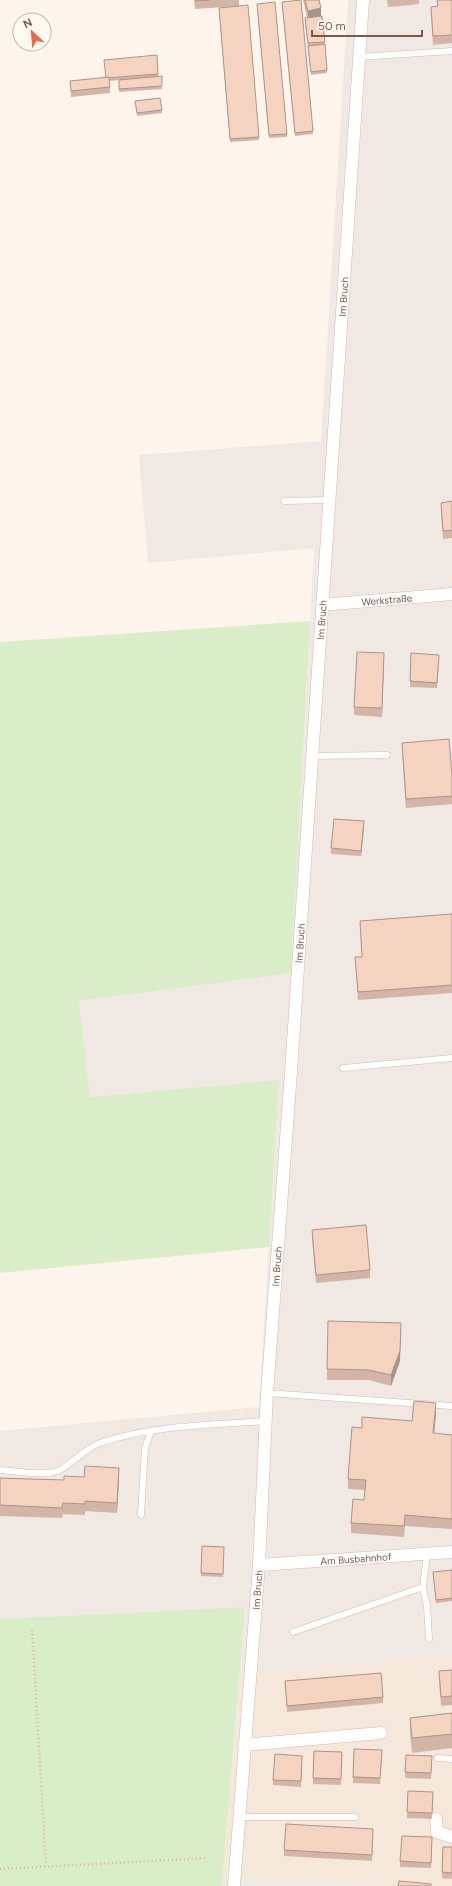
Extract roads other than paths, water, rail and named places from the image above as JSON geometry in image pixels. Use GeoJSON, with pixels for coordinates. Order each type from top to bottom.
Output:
{"type":"FeatureCollection","features":[{"type":"Feature","properties":{"kind":"street","name":"Im Bruch"},"geometry":{"type":"LineString","coordinates":[[234,1886],[259,1564],[266,1421],[363,0]]}},
{"type":"Feature","properties":{"kind":"street","name":"Werkstraße"},"geometry":{"type":"LineString","coordinates":[[322,605],[452,594]]}},
{"type":"Feature","properties":{"kind":"street","name":"Am Busbahnhof"},"geometry":{"type":"LineString","coordinates":[[259,1564],[452,1552]]}},
{"type":"Feature","properties":{"kind":"street"},"geometry":{"type":"LineString","coordinates":[[244,1745],[381,1733]]}},
{"type":"Feature","properties":{"kind":"street"},"geometry":{"type":"LineString","coordinates":[[436,1819],[437,1832],[452,1837]]}},
{"type":"Feature","properties":{"kind":"lane"},"geometry":{"type":"LineString","coordinates":[[359,56],[452,51]]}},
{"type":"Feature","properties":{"kind":"lane"},"geometry":{"type":"LineString","coordinates":[[284,501],[329,500]]}},
{"type":"Feature","properties":{"kind":"lane"},"geometry":{"type":"LineString","coordinates":[[312,756],[387,755]]}},
{"type":"Feature","properties":{"kind":"lane"},"geometry":{"type":"LineString","coordinates":[[343,1068],[452,1058]]}},
{"type":"Feature","properties":{"kind":"lane"},"geometry":{"type":"LineString","coordinates":[[268,1393],[452,1406]]}},
{"type":"Feature","properties":{"kind":"lane"},"geometry":{"type":"LineString","coordinates":[[0,1470],[42,1473],[59,1471],[99,1443],[174,1427],[266,1421]]}},
{"type":"Feature","properties":{"kind":"lane"},"geometry":{"type":"LineString","coordinates":[[141,1515],[145,1448],[150,1431]]}},
{"type":"Feature","properties":{"kind":"lane"},"geometry":{"type":"LineString","coordinates":[[427,1554],[423,1587],[427,1606],[429,1639]]}},
{"type":"Feature","properties":{"kind":"lane"},"geometry":{"type":"LineString","coordinates":[[293,1632],[423,1587]]}},
{"type":"Feature","properties":{"kind":"lane"},"geometry":{"type":"LineString","coordinates":[[438,1758],[452,1759]]}},
{"type":"Feature","properties":{"kind":"lane"},"geometry":{"type":"LineString","coordinates":[[239,1817],[355,1817]]}}]}
